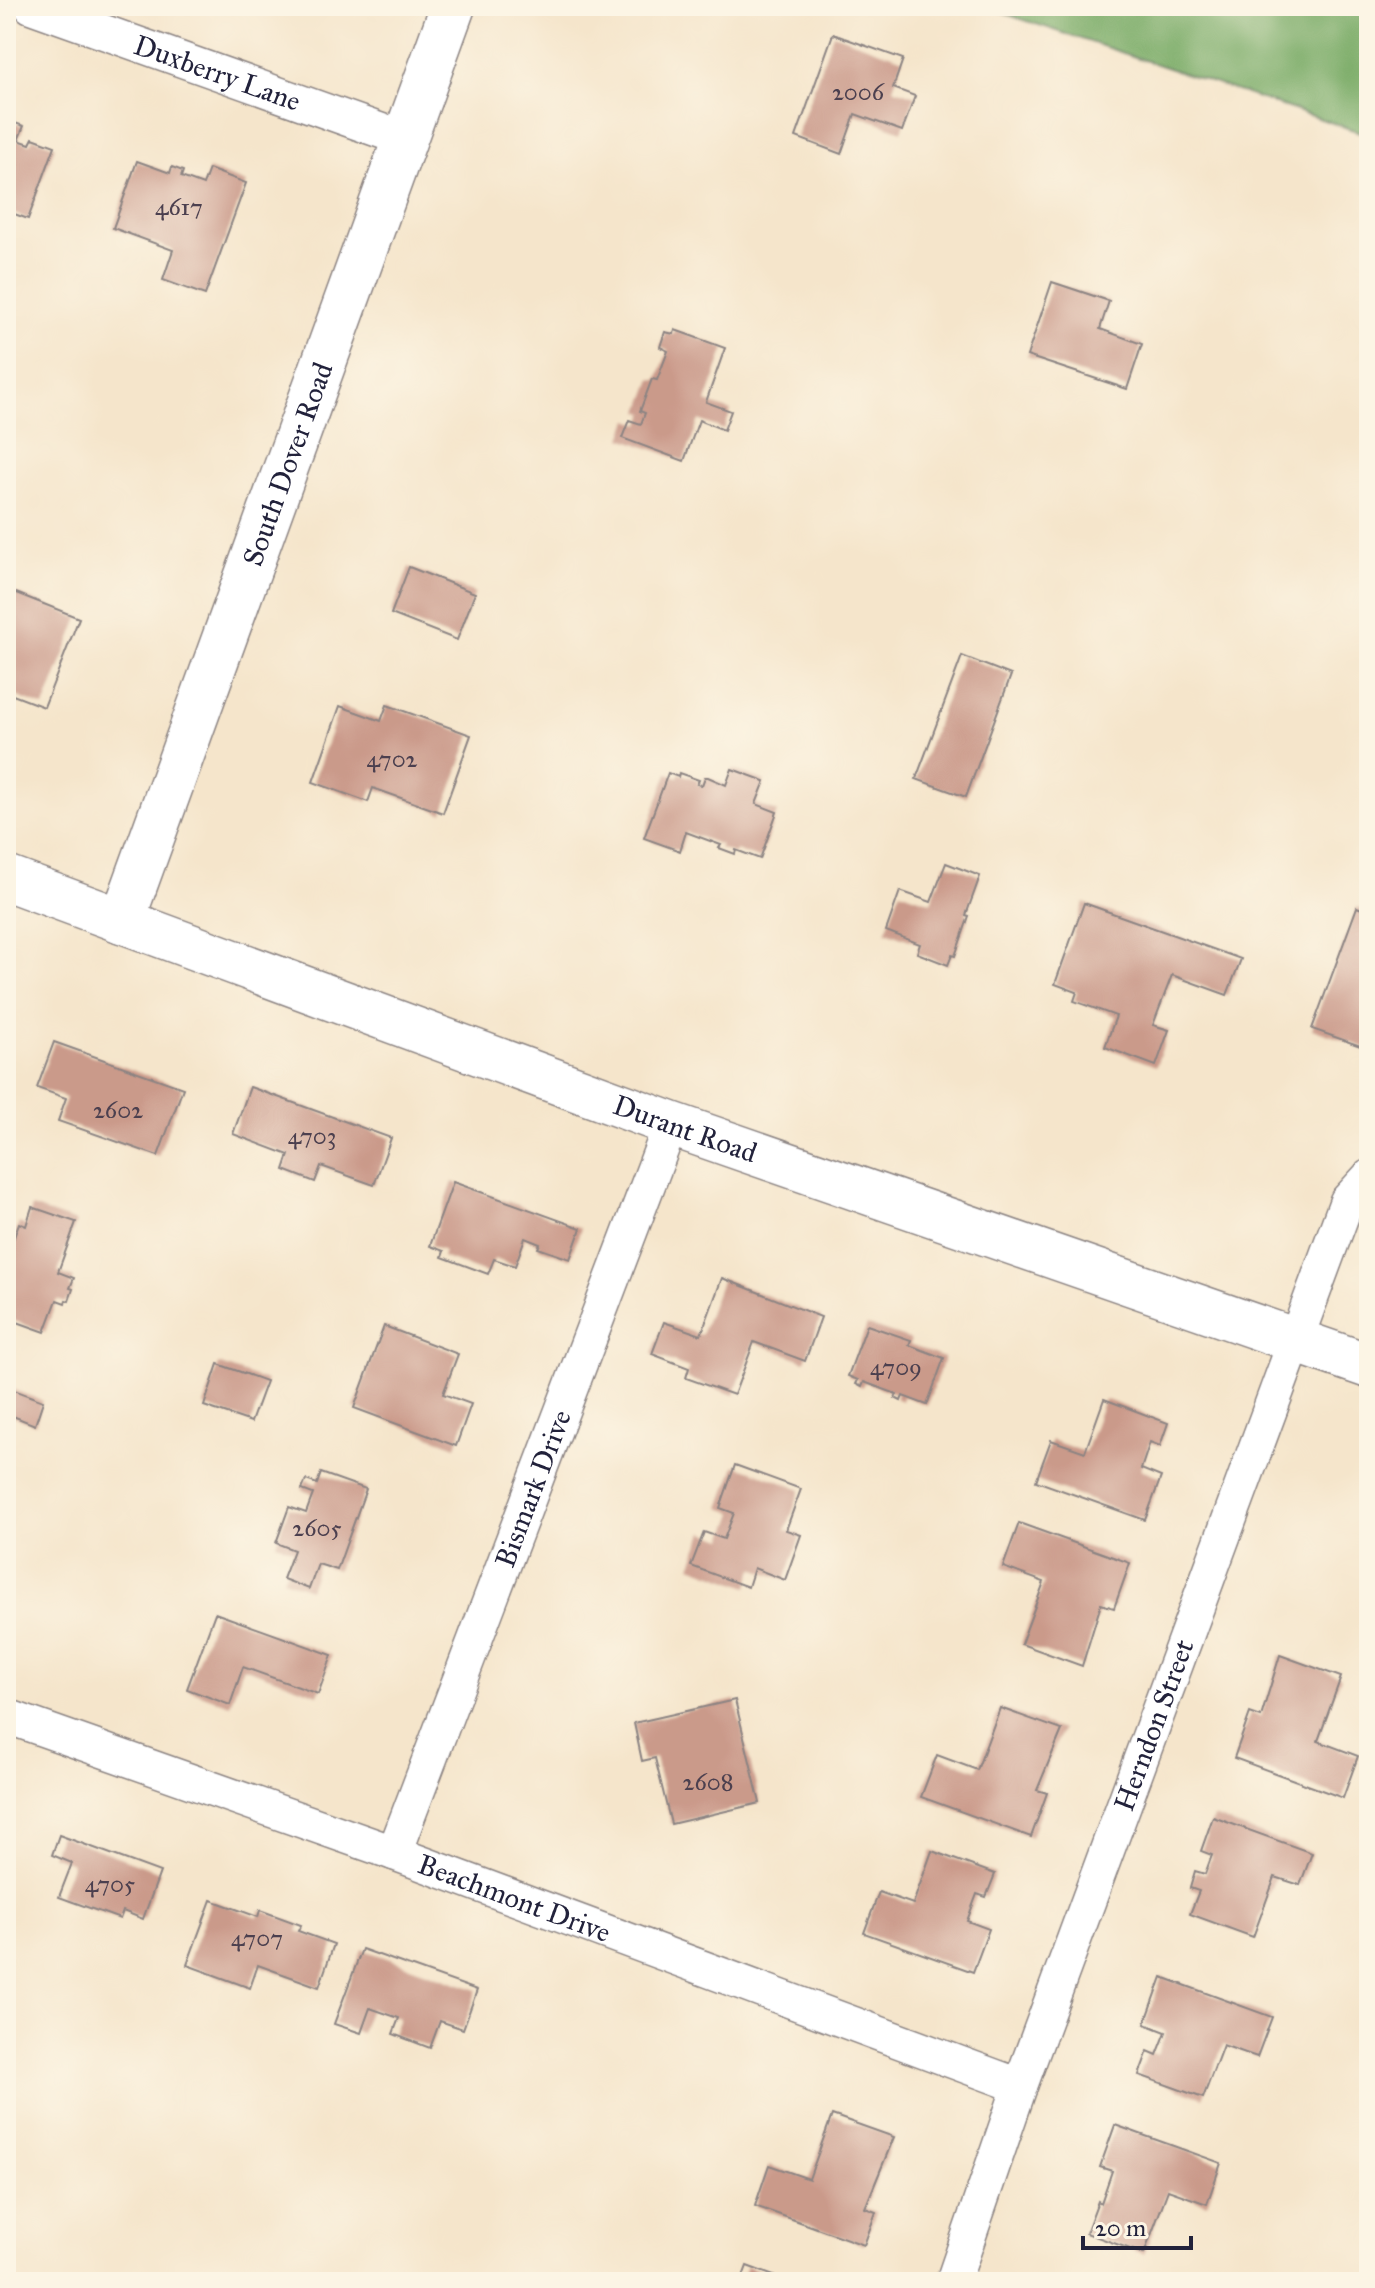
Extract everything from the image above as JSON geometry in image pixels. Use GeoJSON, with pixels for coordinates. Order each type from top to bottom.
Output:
{"type":"FeatureCollection","features":[{"type":"Feature","properties":{"kind":"street","name":"Duxberry Lane"},"geometry":{"type":"LineString","coordinates":[[31,6],[404,139]]}},
{"type":"Feature","properties":{"kind":"street","name":"South Dover Road"},"geometry":{"type":"LineString","coordinates":[[122,921],[453,6]]}},
{"type":"Feature","properties":{"kind":"street","name":"Durant Road"},"geometry":{"type":"LineString","coordinates":[[6,878],[671,1124],[1369,1366]]}},
{"type":"Feature","properties":{"kind":"street","name":"Bismark Drive"},"geometry":{"type":"LineString","coordinates":[[394,1853],[671,1124]]}},
{"type":"Feature","properties":{"kind":"street","name":"Herndon Street"},"geometry":{"type":"LineString","coordinates":[[953,2282],[1020,2086],[1347,1201],[1369,1177]]}},
{"type":"Feature","properties":{"kind":"street","name":"Beachmont Drive"},"geometry":{"type":"LineString","coordinates":[[6,1716],[394,1853],[1020,2086]]}},
{"type":"Feature","properties":{"kind":"green space"},"geometry":{"type":"Polygon","coordinates":[[[982,6],[1369,6],[1369,135],[982,6]]]}},
{"type":"Feature","properties":{"kind":"building"},"geometry":{"type":"Polygon","coordinates":[[[833,34],[903,59],[893,88],[915,96],[902,131],[855,114],[841,154],[796,137],[833,34]]]}},
{"type":"Feature","properties":{"kind":"building"},"geometry":{"type":"Polygon","coordinates":[[[6,120],[24,126],[18,140],[30,144],[33,138],[55,146],[28,219],[6,211],[6,120]]]}},
{"type":"Feature","properties":{"kind":"building"},"geometry":{"type":"Polygon","coordinates":[[[137,161],[170,173],[172,167],[183,171],[181,177],[203,185],[209,169],[246,183],[205,295],[163,280],[173,250],[113,228],[137,161]]]}},
{"type":"Feature","properties":{"kind":"building"},"geometry":{"type":"Polygon","coordinates":[[[1052,282],[1109,301],[1100,329],[1142,344],[1127,389],[1027,356],[1052,282]]]}},
{"type":"Feature","properties":{"kind":"building"},"geometry":{"type":"Polygon","coordinates":[[[675,330],[725,348],[706,402],[731,411],[724,430],[699,420],[684,461],[622,438],[629,420],[641,424],[645,413],[640,411],[652,379],[657,380],[668,351],[660,347],[665,332],[674,334],[675,330]]]}},
{"type":"Feature","properties":{"kind":"building"},"geometry":{"type":"Polygon","coordinates":[[[409,567],[475,593],[457,640],[391,614],[409,567]]]}},
{"type":"Feature","properties":{"kind":"building"},"geometry":{"type":"Polygon","coordinates":[[[6,589],[79,618],[44,707],[13,695],[12,698],[6,696],[6,589]]]}},
{"type":"Feature","properties":{"kind":"building"},"geometry":{"type":"Polygon","coordinates":[[[962,656],[1011,675],[966,797],[916,779],[962,656]]]}},
{"type":"Feature","properties":{"kind":"building"},"geometry":{"type":"Polygon","coordinates":[[[387,705],[471,735],[443,813],[373,788],[368,802],[313,782],[340,706],[381,721],[387,705]]]}},
{"type":"Feature","properties":{"kind":"building"},"geometry":{"type":"Polygon","coordinates":[[[732,769],[765,781],[756,804],[777,812],[760,859],[736,850],[735,854],[719,848],[721,845],[686,832],[680,851],[644,838],[668,773],[678,777],[679,773],[699,780],[697,784],[702,785],[708,777],[726,785],[732,769]]]}},
{"type":"Feature","properties":{"kind":"building"},"geometry":{"type":"Polygon","coordinates":[[[946,863],[980,876],[955,956],[952,955],[948,965],[917,953],[920,944],[886,931],[900,891],[931,902],[946,863]]]}},
{"type":"Feature","properties":{"kind":"building"},"geometry":{"type":"Polygon","coordinates":[[[1084,903],[1241,959],[1227,995],[1172,975],[1153,1025],[1169,1030],[1156,1066],[1105,1047],[1116,1016],[1074,1001],[1077,992],[1055,984],[1084,903]]]}},
{"type":"Feature","properties":{"kind":"building"},"geometry":{"type":"Polygon","coordinates":[[[1357,907],[1369,912],[1369,1049],[1312,1029],[1357,907]]]}},
{"type":"Feature","properties":{"kind":"building"},"geometry":{"type":"Polygon","coordinates":[[[54,1042],[183,1088],[158,1156],[58,1121],[66,1098],[37,1088],[54,1042]]]}},
{"type":"Feature","properties":{"kind":"building"},"geometry":{"type":"Polygon","coordinates":[[[250,1087],[391,1138],[374,1185],[321,1166],[315,1182],[284,1170],[289,1155],[233,1134],[250,1087]]]}},
{"type":"Feature","properties":{"kind":"building"},"geometry":{"type":"Polygon","coordinates":[[[453,1182],[581,1228],[570,1259],[538,1248],[540,1244],[525,1238],[515,1266],[494,1259],[488,1274],[442,1257],[444,1251],[430,1246],[453,1182]]]}},
{"type":"Feature","properties":{"kind":"building"},"geometry":{"type":"Polygon","coordinates":[[[32,1207],[76,1222],[58,1272],[74,1278],[70,1288],[73,1289],[69,1301],[57,1300],[45,1332],[6,1318],[10,1291],[6,1289],[10,1270],[6,1268],[6,1260],[19,1223],[26,1226],[32,1207]]]}},
{"type":"Feature","properties":{"kind":"building"},"geometry":{"type":"Polygon","coordinates":[[[722,1278],[821,1317],[805,1361],[754,1342],[734,1395],[686,1378],[689,1368],[652,1354],[664,1322],[701,1335],[722,1278]]]}},
{"type":"Feature","properties":{"kind":"building"},"geometry":{"type":"Polygon","coordinates":[[[867,1325],[911,1340],[909,1345],[944,1358],[927,1405],[903,1396],[901,1401],[895,1398],[897,1394],[864,1382],[862,1387],[856,1384],[858,1380],[848,1376],[867,1325]]]}},
{"type":"Feature","properties":{"kind":"building"},"geometry":{"type":"Polygon","coordinates":[[[384,1326],[458,1354],[443,1394],[471,1404],[456,1446],[354,1408],[384,1326]]]}},
{"type":"Feature","properties":{"kind":"building"},"geometry":{"type":"Polygon","coordinates":[[[218,1364],[266,1381],[251,1422],[204,1406],[218,1364]]]}},
{"type":"Feature","properties":{"kind":"building"},"geometry":{"type":"Polygon","coordinates":[[[6,1387],[43,1401],[35,1425],[13,1416],[6,1434],[6,1387]]]}},
{"type":"Feature","properties":{"kind":"building"},"geometry":{"type":"Polygon","coordinates":[[[1104,1399],[1168,1423],[1160,1446],[1150,1442],[1141,1469],[1161,1477],[1145,1520],[1036,1481],[1051,1440],[1085,1452],[1104,1399]]]}},
{"type":"Feature","properties":{"kind":"building"},"geometry":{"type":"Polygon","coordinates":[[[735,1465],[801,1489],[786,1530],[801,1535],[785,1580],[754,1568],[748,1587],[691,1566],[704,1532],[724,1539],[734,1513],[720,1508],[735,1465]]]}},
{"type":"Feature","properties":{"kind":"building"},"geometry":{"type":"Polygon","coordinates":[[[321,1473],[366,1489],[337,1570],[318,1564],[309,1589],[283,1579],[294,1550],[276,1543],[289,1507],[306,1513],[313,1494],[302,1490],[306,1480],[317,1484],[321,1473]]]}},
{"type":"Feature","properties":{"kind":"building"},"geometry":{"type":"Polygon","coordinates":[[[1019,1523],[1130,1563],[1114,1608],[1101,1604],[1082,1666],[1021,1644],[1044,1582],[1003,1567],[1019,1523]]]}},
{"type":"Feature","properties":{"kind":"building"},"geometry":{"type":"Polygon","coordinates":[[[215,1613],[332,1655],[318,1694],[243,1667],[230,1705],[187,1689],[215,1613]]]}},
{"type":"Feature","properties":{"kind":"building"},"geometry":{"type":"Polygon","coordinates":[[[1280,1655],[1341,1677],[1318,1741],[1358,1756],[1343,1798],[1234,1758],[1250,1713],[1261,1717],[1280,1655]]]}},
{"type":"Feature","properties":{"kind":"building"},"geometry":{"type":"Polygon","coordinates":[[[735,1700],[760,1803],[671,1824],[655,1758],[642,1761],[634,1723],[735,1700]]]}},
{"type":"Feature","properties":{"kind":"building"},"geometry":{"type":"Polygon","coordinates":[[[1000,1708],[1062,1730],[1037,1790],[1047,1793],[1031,1837],[921,1797],[937,1755],[977,1770],[1000,1708]]]}},
{"type":"Feature","properties":{"kind":"building"},"geometry":{"type":"Polygon","coordinates":[[[1213,1817],[1312,1853],[1300,1885],[1275,1877],[1253,1937],[1190,1914],[1199,1891],[1190,1888],[1195,1871],[1205,1874],[1212,1855],[1201,1851],[1213,1817]]]}},
{"type":"Feature","properties":{"kind":"building"},"geometry":{"type":"Polygon","coordinates":[[[59,1835],[160,1872],[143,1919],[123,1911],[120,1919],[59,1897],[72,1863],[52,1855],[59,1835]]]}},
{"type":"Feature","properties":{"kind":"building"},"geometry":{"type":"Polygon","coordinates":[[[932,1851],[995,1874],[986,1897],[977,1894],[967,1921],[989,1929],[973,1972],[864,1933],[879,1892],[913,1904],[932,1851]]]}},
{"type":"Feature","properties":{"kind":"building"},"geometry":{"type":"Polygon","coordinates":[[[211,1900],[258,1917],[260,1910],[301,1925],[298,1931],[334,1944],[319,1987],[258,1965],[250,1988],[187,1965],[211,1900]]]}},
{"type":"Feature","properties":{"kind":"building"},"geometry":{"type":"Polygon","coordinates":[[[362,1949],[477,1990],[463,2029],[440,2021],[430,2048],[393,2034],[399,2018],[370,2008],[361,2033],[334,2024],[362,1949]]]}},
{"type":"Feature","properties":{"kind":"building"},"geometry":{"type":"Polygon","coordinates":[[[1162,1977],[1272,2017],[1257,2057],[1223,2045],[1203,2098],[1139,2075],[1148,2051],[1157,2055],[1166,2032],[1145,2024],[1162,1977]]]}},
{"type":"Feature","properties":{"kind":"building"},"geometry":{"type":"Polygon","coordinates":[[[832,2115],[894,2137],[865,2208],[876,2212],[864,2245],[755,2206],[769,2165],[809,2179],[832,2115]]]}},
{"type":"Feature","properties":{"kind":"building"},"geometry":{"type":"Polygon","coordinates":[[[1115,2125],[1221,2163],[1207,2204],[1168,2190],[1144,2254],[1086,2233],[1112,2171],[1100,2167],[1115,2125]]]}},
{"type":"Feature","properties":{"kind":"building"},"geometry":{"type":"Polygon","coordinates":[[[747,2266],[790,2282],[741,2282],[747,2266]]]}}]}
